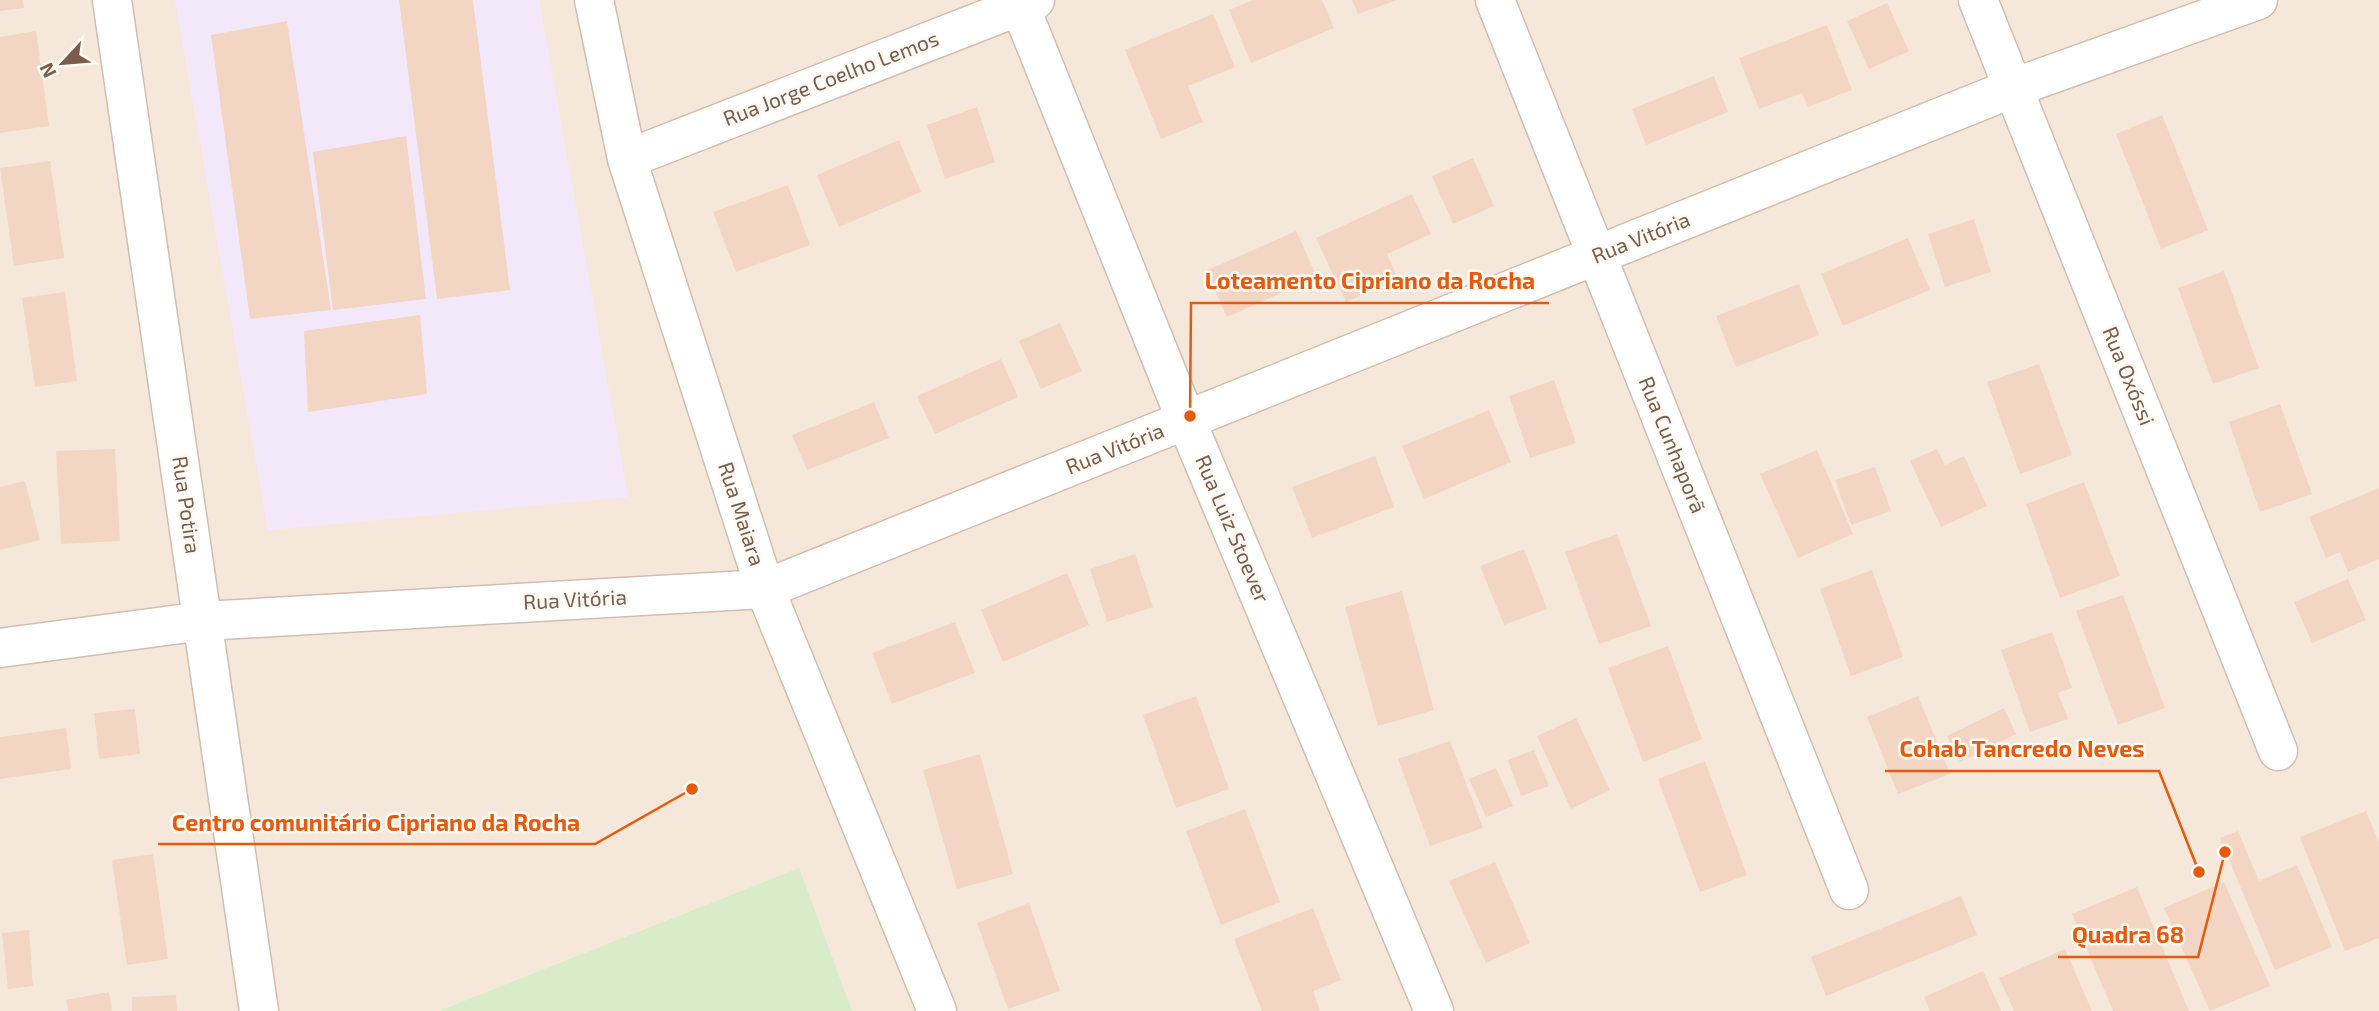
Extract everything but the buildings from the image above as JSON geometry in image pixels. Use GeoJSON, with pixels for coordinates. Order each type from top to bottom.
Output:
{"type":"FeatureCollection","features":[{"type":"Feature","properties":{"kind":"street","name":"Rua Potira"},"geometry":{"type":"LineString","coordinates":[[112,0],[259,1011]]}},
{"type":"Feature","properties":{"kind":"street","name":"Rua Maiara"},"geometry":{"type":"LineString","coordinates":[[594,0],[627,159],[765,589],[937,1011]]}},
{"type":"Feature","properties":{"kind":"street","name":"Rua Cunhaporã"},"geometry":{"type":"LineString","coordinates":[[1495,0],[1849,890]]}},
{"type":"Feature","properties":{"kind":"street","name":"Rua Oxóssi"},"geometry":{"type":"LineString","coordinates":[[1978,0],[2278,751]]}},
{"type":"Feature","properties":{"kind":"street","name":"Rua Vitória"},"geometry":{"type":"LineString","coordinates":[[0,648],[203,621],[765,589],[2013,88],[2258,0]]}},
{"type":"Feature","properties":{"kind":"street","name":"Rua Jorge Coelho Lemos"},"geometry":{"type":"LineString","coordinates":[[627,159],[1028,3]]}},
{"type":"Feature","properties":{"kind":"street","name":"Rua Luiz Stoever"},"geometry":{"type":"LineString","coordinates":[[1028,3],[1186,420],[1434,1011]]}},
{"type":"Feature","properties":{"kind":"shaded area"},"geometry":{"type":"Polygon","coordinates":[[[0,0],[2379,0],[2379,1011],[0,1011],[0,0]]]}},
{"type":"Feature","properties":{"kind":"shaded area"},"geometry":{"type":"Polygon","coordinates":[[[175,0],[539,0],[628,497],[268,530],[175,0]]]}},
{"type":"Feature","properties":{"kind":"green space"},"geometry":{"type":"Polygon","coordinates":[[[799,868],[852,1011],[439,1011],[799,868]]]}},
{"type":"Feature","properties":{"kind":"place","name":"Loteamento Cipriano da Rocha"},"geometry":{"type":"Point","coordinates":[1190,416]}},
{"type":"Feature","properties":{"kind":"place","name":"Centro comunitário Cipriano da Rocha"},"geometry":{"type":"Point","coordinates":[692,789]}},
{"type":"Feature","properties":{"kind":"place","name":"Quadra 68"},"geometry":{"type":"Point","coordinates":[2225,852]}},
{"type":"Feature","properties":{"kind":"place","name":"Cohab Tancredo Neves"},"geometry":{"type":"Point","coordinates":[2199,872]}}]}
